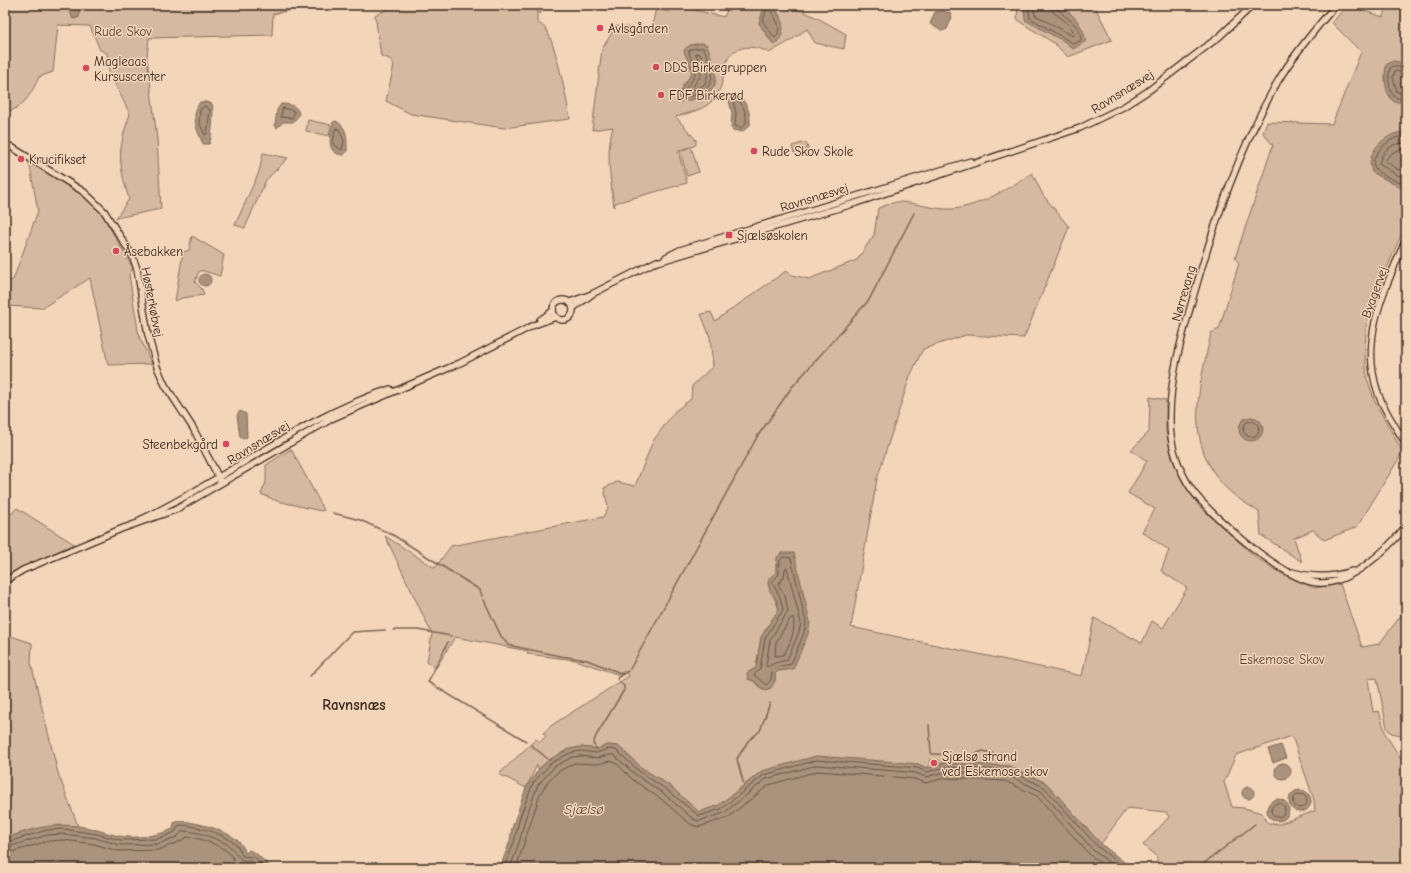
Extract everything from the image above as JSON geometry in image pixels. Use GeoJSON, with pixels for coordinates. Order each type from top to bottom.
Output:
{"type":"FeatureCollection","features":[{"type":"Feature","properties":{"kind":"street","name":"Ravnsnæsvej"},"geometry":{"type":"LineString","coordinates":[[571,305],[654,263],[856,203],[1080,128],[1123,107],[1148,91],[1220,36],[1253,5]]}},
{"type":"Feature","properties":{"kind":"street","name":"Nørrevang"},"geometry":{"type":"LineString","coordinates":[[1336,5],[1304,44],[1278,80],[1259,117],[1242,156],[1197,283],[1175,366],[1171,396],[1170,423],[1172,442],[1178,463],[1192,490],[1235,534],[1296,577],[1319,580],[1342,580],[1382,553],[1406,526]]}},
{"type":"Feature","properties":{"kind":"street","name":"Høsterkøbvej"},"geometry":{"type":"LineString","coordinates":[[5,143],[90,196],[108,218],[132,255],[137,269],[148,335],[156,367],[165,385],[194,428],[221,481]]}},
{"type":"Feature","properties":{"kind":"street","name":"Byagervej"},"geometry":{"type":"LineString","coordinates":[[1406,239],[1378,306],[1370,349],[1378,393],[1406,444]]}},
{"type":"Feature","properties":{"kind":"street"},"geometry":{"type":"LineString","coordinates":[[564,300],[571,305],[572,313],[569,318],[564,320],[554,314],[554,305],[558,301],[564,300]]}},
{"type":"Feature","properties":{"kind":"street","name":"Ravnsnæsvej"},"geometry":{"type":"LineString","coordinates":[[5,581],[23,570],[118,530],[175,510],[221,481],[311,430],[414,381],[460,363],[554,314]]}},
{"type":"Feature","properties":{"kind":"green space","name":"Rude Skov"},"geometry":{"type":"Polygon","coordinates":[[[5,5],[67,5],[74,19],[79,17],[80,5],[314,5],[273,14],[272,35],[149,38],[147,57],[157,139],[161,209],[116,218],[129,199],[120,156],[123,138],[130,114],[109,72],[107,53],[100,50],[90,26],[58,25],[53,72],[39,77],[30,94],[22,104],[5,112],[5,5]]]}},
{"type":"Feature","properties":{"kind":"green space"},"geometry":{"type":"Polygon","coordinates":[[[397,5],[540,5],[541,14],[537,11],[537,22],[545,28],[553,45],[570,119],[504,128],[411,114],[386,101],[394,65],[390,59],[381,56],[375,15],[397,5]]]}},
{"type":"Feature","properties":{"kind":"green space"},"geometry":{"type":"Polygon","coordinates":[[[673,5],[724,17],[728,8],[739,5],[765,5],[759,23],[770,40],[783,21],[773,5],[792,8],[811,15],[846,34],[844,49],[815,43],[807,29],[769,53],[751,47],[738,49],[729,57],[720,88],[712,101],[698,110],[676,117],[696,140],[696,145],[691,147],[699,172],[687,176],[680,151],[690,147],[678,151],[687,183],[615,203],[614,207],[609,157],[609,147],[613,127],[592,130],[602,49],[616,26],[651,30],[656,8],[668,12],[673,5]],[[690,64],[692,74],[682,86],[708,94],[690,64]]]}},
{"type":"Feature","properties":{"kind":"green space"},"geometry":{"type":"Polygon","coordinates":[[[1018,5],[1094,5],[1112,40],[1068,57],[1054,43],[1020,22],[1017,18],[1018,5]]]}},
{"type":"Feature","properties":{"kind":"green space"},"geometry":{"type":"Polygon","coordinates":[[[1347,5],[1383,17],[1389,5],[1397,5],[1406,12],[1406,223],[1371,306],[1366,329],[1365,353],[1367,378],[1375,402],[1403,452],[1357,527],[1324,540],[1313,530],[1294,538],[1302,562],[1261,535],[1259,512],[1227,489],[1213,471],[1204,453],[1199,434],[1199,395],[1211,333],[1219,329],[1239,263],[1235,258],[1273,145],[1263,133],[1267,122],[1332,124],[1361,52],[1332,23],[1347,5]]]}},
{"type":"Feature","properties":{"kind":"green space"},"geometry":{"type":"Polygon","coordinates":[[[308,120],[331,125],[329,136],[306,131],[308,120]]]}},
{"type":"Feature","properties":{"kind":"green space"},"geometry":{"type":"Polygon","coordinates":[[[806,142],[808,149],[794,153],[792,146],[806,142]]]}},
{"type":"Feature","properties":{"kind":"green space"},"geometry":{"type":"Polygon","coordinates":[[[263,153],[288,158],[266,180],[245,228],[235,225],[259,172],[263,153]]]}},
{"type":"Feature","properties":{"kind":"green space"},"geometry":{"type":"Polygon","coordinates":[[[29,161],[95,202],[133,268],[129,275],[139,336],[152,364],[108,365],[90,278],[42,308],[5,306],[5,282],[13,280],[38,211],[29,161]]]}},
{"type":"Feature","properties":{"kind":"green space","name":"Eskemose Skov"},"geometry":{"type":"Polygon","coordinates":[[[1032,173],[1043,195],[1069,227],[1024,338],[966,335],[923,349],[910,376],[877,479],[851,627],[1082,676],[1094,618],[1142,643],[1152,621],[1163,628],[1187,588],[1161,571],[1169,550],[1142,532],[1155,509],[1128,493],[1147,461],[1131,450],[1149,432],[1150,397],[1166,400],[1166,431],[1172,458],[1183,482],[1199,506],[1258,559],[1282,574],[1314,588],[1340,584],[1362,647],[1379,644],[1399,618],[1406,602],[1406,736],[1391,733],[1387,728],[1377,678],[1368,679],[1373,712],[1379,711],[1386,735],[1406,767],[1406,868],[1159,868],[1156,855],[1143,845],[1169,817],[1166,812],[1127,808],[1101,844],[1046,783],[1009,766],[939,763],[939,760],[929,760],[930,765],[927,768],[918,764],[762,771],[719,805],[699,813],[670,786],[642,768],[618,746],[607,745],[597,749],[581,747],[569,749],[549,760],[538,769],[537,765],[526,788],[499,774],[536,739],[540,742],[546,736],[543,733],[552,725],[629,676],[624,671],[620,675],[575,660],[527,654],[528,651],[455,637],[436,668],[427,661],[432,634],[385,536],[435,568],[451,546],[603,517],[608,508],[604,488],[617,482],[635,486],[653,441],[674,412],[691,399],[692,386],[713,366],[710,337],[701,314],[711,312],[715,321],[786,271],[792,275],[809,279],[857,260],[874,235],[878,208],[898,202],[946,209],[962,207],[994,196],[1032,173]],[[776,564],[776,573],[768,583],[779,609],[761,637],[756,668],[747,673],[758,686],[765,690],[775,681],[775,674],[778,671],[793,669],[776,564]],[[1292,736],[1236,755],[1224,782],[1232,807],[1244,808],[1262,813],[1268,823],[1279,824],[1315,811],[1314,800],[1292,736]]]}},
{"type":"Feature","properties":{"kind":"green space"},"geometry":{"type":"Polygon","coordinates":[[[192,236],[224,255],[220,276],[199,271],[195,282],[202,289],[204,295],[182,298],[175,301],[183,252],[189,250],[192,236]]]}},
{"type":"Feature","properties":{"kind":"green space"},"geometry":{"type":"Polygon","coordinates":[[[291,449],[324,510],[321,511],[277,501],[261,494],[266,482],[266,465],[291,449]]]}},
{"type":"Feature","properties":{"kind":"green space"},"geometry":{"type":"Polygon","coordinates":[[[17,508],[74,544],[5,577],[5,514],[11,514],[17,508]]]}},
{"type":"Feature","properties":{"kind":"green space"},"geometry":{"type":"Polygon","coordinates":[[[5,634],[32,643],[31,663],[58,773],[78,826],[41,828],[23,832],[5,839],[5,634]]]}},
{"type":"Feature","properties":{"kind":"water"},"geometry":{"type":"Polygon","coordinates":[[[1042,4],[1059,6],[1069,12],[1077,20],[1085,35],[1086,41],[1073,49],[1065,42],[1025,20],[1024,5],[1042,4]]]}},
{"type":"Feature","properties":{"kind":"water"},"geometry":{"type":"Polygon","coordinates":[[[67,5],[80,5],[79,17],[73,19],[67,5]]]}},
{"type":"Feature","properties":{"kind":"water"},"geometry":{"type":"Polygon","coordinates":[[[765,5],[773,5],[782,25],[782,35],[774,45],[759,23],[765,5]]]}},
{"type":"Feature","properties":{"kind":"water"},"geometry":{"type":"Polygon","coordinates":[[[942,11],[950,13],[952,17],[947,29],[942,31],[930,24],[935,12],[942,11]]]}},
{"type":"Feature","properties":{"kind":"water"},"geometry":{"type":"Polygon","coordinates":[[[702,43],[707,45],[711,57],[716,76],[715,84],[712,90],[705,95],[681,102],[677,100],[678,96],[692,71],[691,65],[684,50],[690,45],[702,43]]]}},
{"type":"Feature","properties":{"kind":"water"},"geometry":{"type":"Polygon","coordinates":[[[1393,61],[1399,62],[1406,66],[1406,104],[1394,102],[1388,94],[1385,80],[1386,65],[1393,61]]]}},
{"type":"Feature","properties":{"kind":"water"},"geometry":{"type":"Polygon","coordinates":[[[734,95],[737,95],[746,104],[750,116],[750,125],[742,132],[733,130],[731,127],[732,113],[729,100],[734,95]]]}},
{"type":"Feature","properties":{"kind":"water"},"geometry":{"type":"Polygon","coordinates":[[[200,102],[212,104],[213,111],[209,144],[203,144],[196,123],[195,113],[200,102]]]}},
{"type":"Feature","properties":{"kind":"water"},"geometry":{"type":"Polygon","coordinates":[[[281,104],[295,107],[299,115],[293,122],[283,122],[277,128],[275,126],[277,110],[281,104]]]}},
{"type":"Feature","properties":{"kind":"water"},"geometry":{"type":"Polygon","coordinates":[[[336,121],[343,127],[346,134],[347,151],[344,155],[338,154],[331,148],[331,132],[333,122],[336,121]]]}},
{"type":"Feature","properties":{"kind":"water"},"geometry":{"type":"Polygon","coordinates":[[[1402,132],[1406,135],[1406,181],[1403,187],[1399,187],[1372,172],[1370,165],[1373,152],[1377,146],[1388,137],[1402,132]]]}},
{"type":"Feature","properties":{"kind":"water"},"geometry":{"type":"Polygon","coordinates":[[[203,274],[207,274],[211,280],[207,286],[203,286],[199,282],[199,278],[203,274]]]}},
{"type":"Feature","properties":{"kind":"water"},"geometry":{"type":"Polygon","coordinates":[[[240,411],[246,414],[247,437],[243,439],[240,437],[237,415],[240,411]]]}},
{"type":"Feature","properties":{"kind":"water"},"geometry":{"type":"Polygon","coordinates":[[[1251,417],[1256,418],[1262,424],[1262,434],[1256,440],[1251,441],[1246,440],[1240,434],[1239,429],[1240,424],[1246,418],[1251,417]]]}},
{"type":"Feature","properties":{"kind":"water"},"geometry":{"type":"Polygon","coordinates":[[[782,553],[794,553],[810,622],[808,634],[793,669],[778,671],[775,674],[775,681],[771,688],[765,690],[758,686],[756,682],[748,679],[747,673],[756,668],[761,637],[779,609],[776,599],[770,591],[768,583],[769,578],[776,573],[777,557],[782,553]]]}},
{"type":"Feature","properties":{"kind":"water","name":"Sjælsø"},"geometry":{"type":"Polygon","coordinates":[[[607,745],[618,746],[642,768],[670,786],[699,812],[719,805],[762,771],[816,756],[918,764],[927,768],[945,763],[1009,766],[1046,783],[1101,844],[1128,865],[1129,868],[500,868],[526,788],[538,770],[549,760],[569,749],[581,747],[597,749],[607,745]]]}},
{"type":"Feature","properties":{"kind":"water"},"geometry":{"type":"Polygon","coordinates":[[[1281,745],[1286,758],[1273,763],[1268,749],[1281,745]]]}},
{"type":"Feature","properties":{"kind":"water"},"geometry":{"type":"Polygon","coordinates":[[[1280,763],[1286,763],[1291,768],[1289,777],[1286,779],[1280,779],[1275,774],[1275,768],[1280,763]]]}},
{"type":"Feature","properties":{"kind":"water"},"geometry":{"type":"Polygon","coordinates":[[[1246,787],[1250,787],[1254,793],[1250,799],[1246,799],[1242,795],[1242,791],[1246,787]]]}},
{"type":"Feature","properties":{"kind":"water"},"geometry":{"type":"Polygon","coordinates":[[[1300,790],[1308,793],[1311,801],[1308,809],[1300,812],[1292,809],[1289,801],[1292,793],[1300,790]]]}},
{"type":"Feature","properties":{"kind":"water"},"geometry":{"type":"Polygon","coordinates":[[[1278,799],[1286,802],[1289,810],[1286,818],[1278,821],[1270,818],[1267,810],[1270,802],[1278,799]]]}},
{"type":"Feature","properties":{"kind":"water"},"geometry":{"type":"Polygon","coordinates":[[[179,821],[196,823],[217,829],[236,839],[242,845],[246,853],[249,850],[257,854],[268,865],[277,868],[5,868],[5,839],[23,832],[49,826],[67,825],[88,828],[119,836],[140,837],[154,835],[173,829],[174,823],[179,821]]]}},
{"type":"Feature","properties":{"kind":"waterway"},"geometry":{"type":"LineString","coordinates":[[630,669],[757,437],[792,387],[869,300],[914,213]]}},
{"type":"Feature","properties":{"kind":"waterway"},"geometry":{"type":"LineString","coordinates":[[333,513],[360,520],[393,535],[480,590],[482,596]]}},
{"type":"Feature","properties":{"kind":"waterway"},"geometry":{"type":"LineString","coordinates":[[484,600],[501,636],[508,645],[587,660],[623,674]]}},
{"type":"Feature","properties":{"kind":"waterway"},"geometry":{"type":"LineString","coordinates":[[310,676],[352,632],[385,630]]}},
{"type":"Feature","properties":{"kind":"waterway"},"geometry":{"type":"LineString","coordinates":[[393,630],[418,630],[451,636]]}},
{"type":"Feature","properties":{"kind":"waterway"},"geometry":{"type":"LineString","coordinates":[[448,642],[428,682],[526,741]]}},
{"type":"Feature","properties":{"kind":"waterway"},"geometry":{"type":"LineString","coordinates":[[618,680],[617,678],[628,671]]}},
{"type":"Feature","properties":{"kind":"waterway"},"geometry":{"type":"LineString","coordinates":[[597,749],[593,744],[596,736],[624,690],[624,686],[620,682]]}},
{"type":"Feature","properties":{"kind":"waterway"},"geometry":{"type":"LineString","coordinates":[[744,785],[737,759],[748,741],[760,731],[770,703]]}},
{"type":"Feature","properties":{"kind":"waterway"},"geometry":{"type":"LineString","coordinates":[[929,725],[931,753]]}},
{"type":"Feature","properties":{"kind":"waterway"},"geometry":{"type":"LineString","coordinates":[[531,745],[549,760]]}},
{"type":"Feature","properties":{"kind":"waterway"},"geometry":{"type":"LineString","coordinates":[[932,754],[971,755],[983,751],[995,754]]}},
{"type":"Feature","properties":{"kind":"waterway"},"geometry":{"type":"LineString","coordinates":[[1198,868],[1255,824]]}},
{"type":"Feature","properties":{"kind":"place","name":"Avlsgården"},"geometry":{"type":"Point","coordinates":[600,28]}},
{"type":"Feature","properties":{"kind":"place","name":"DDS Birkegruppen"},"geometry":{"type":"Point","coordinates":[656,67]}},
{"type":"Feature","properties":{"kind":"place","name":"Magleaas Kursuscenter"},"geometry":{"type":"Point","coordinates":[86,68]}},
{"type":"Feature","properties":{"kind":"place","name":"FDF Birkerød"},"geometry":{"type":"Point","coordinates":[661,95]}},
{"type":"Feature","properties":{"kind":"place","name":"Rude Skov Skole"},"geometry":{"type":"Point","coordinates":[754,151]}},
{"type":"Feature","properties":{"kind":"place","name":"Krucifikset"},"geometry":{"type":"Point","coordinates":[21,159]}},
{"type":"Feature","properties":{"kind":"place","name":"Sjælsøskolen"},"geometry":{"type":"Point","coordinates":[729,235]}},
{"type":"Feature","properties":{"kind":"place","name":"Åsebakken"},"geometry":{"type":"Point","coordinates":[116,251]}},
{"type":"Feature","properties":{"kind":"place","name":"Steenbekgård"},"geometry":{"type":"Point","coordinates":[226,444]}},
{"type":"Feature","properties":{"kind":"place","name":"Sjælsø strand ved Eskemose skov"},"geometry":{"type":"Point","coordinates":[934,763]}},
{"type":"Feature","properties":{"kind":"district","name":"Ravnsnæs"},"geometry":{"type":"Point","coordinates":[354,705]}}]}
